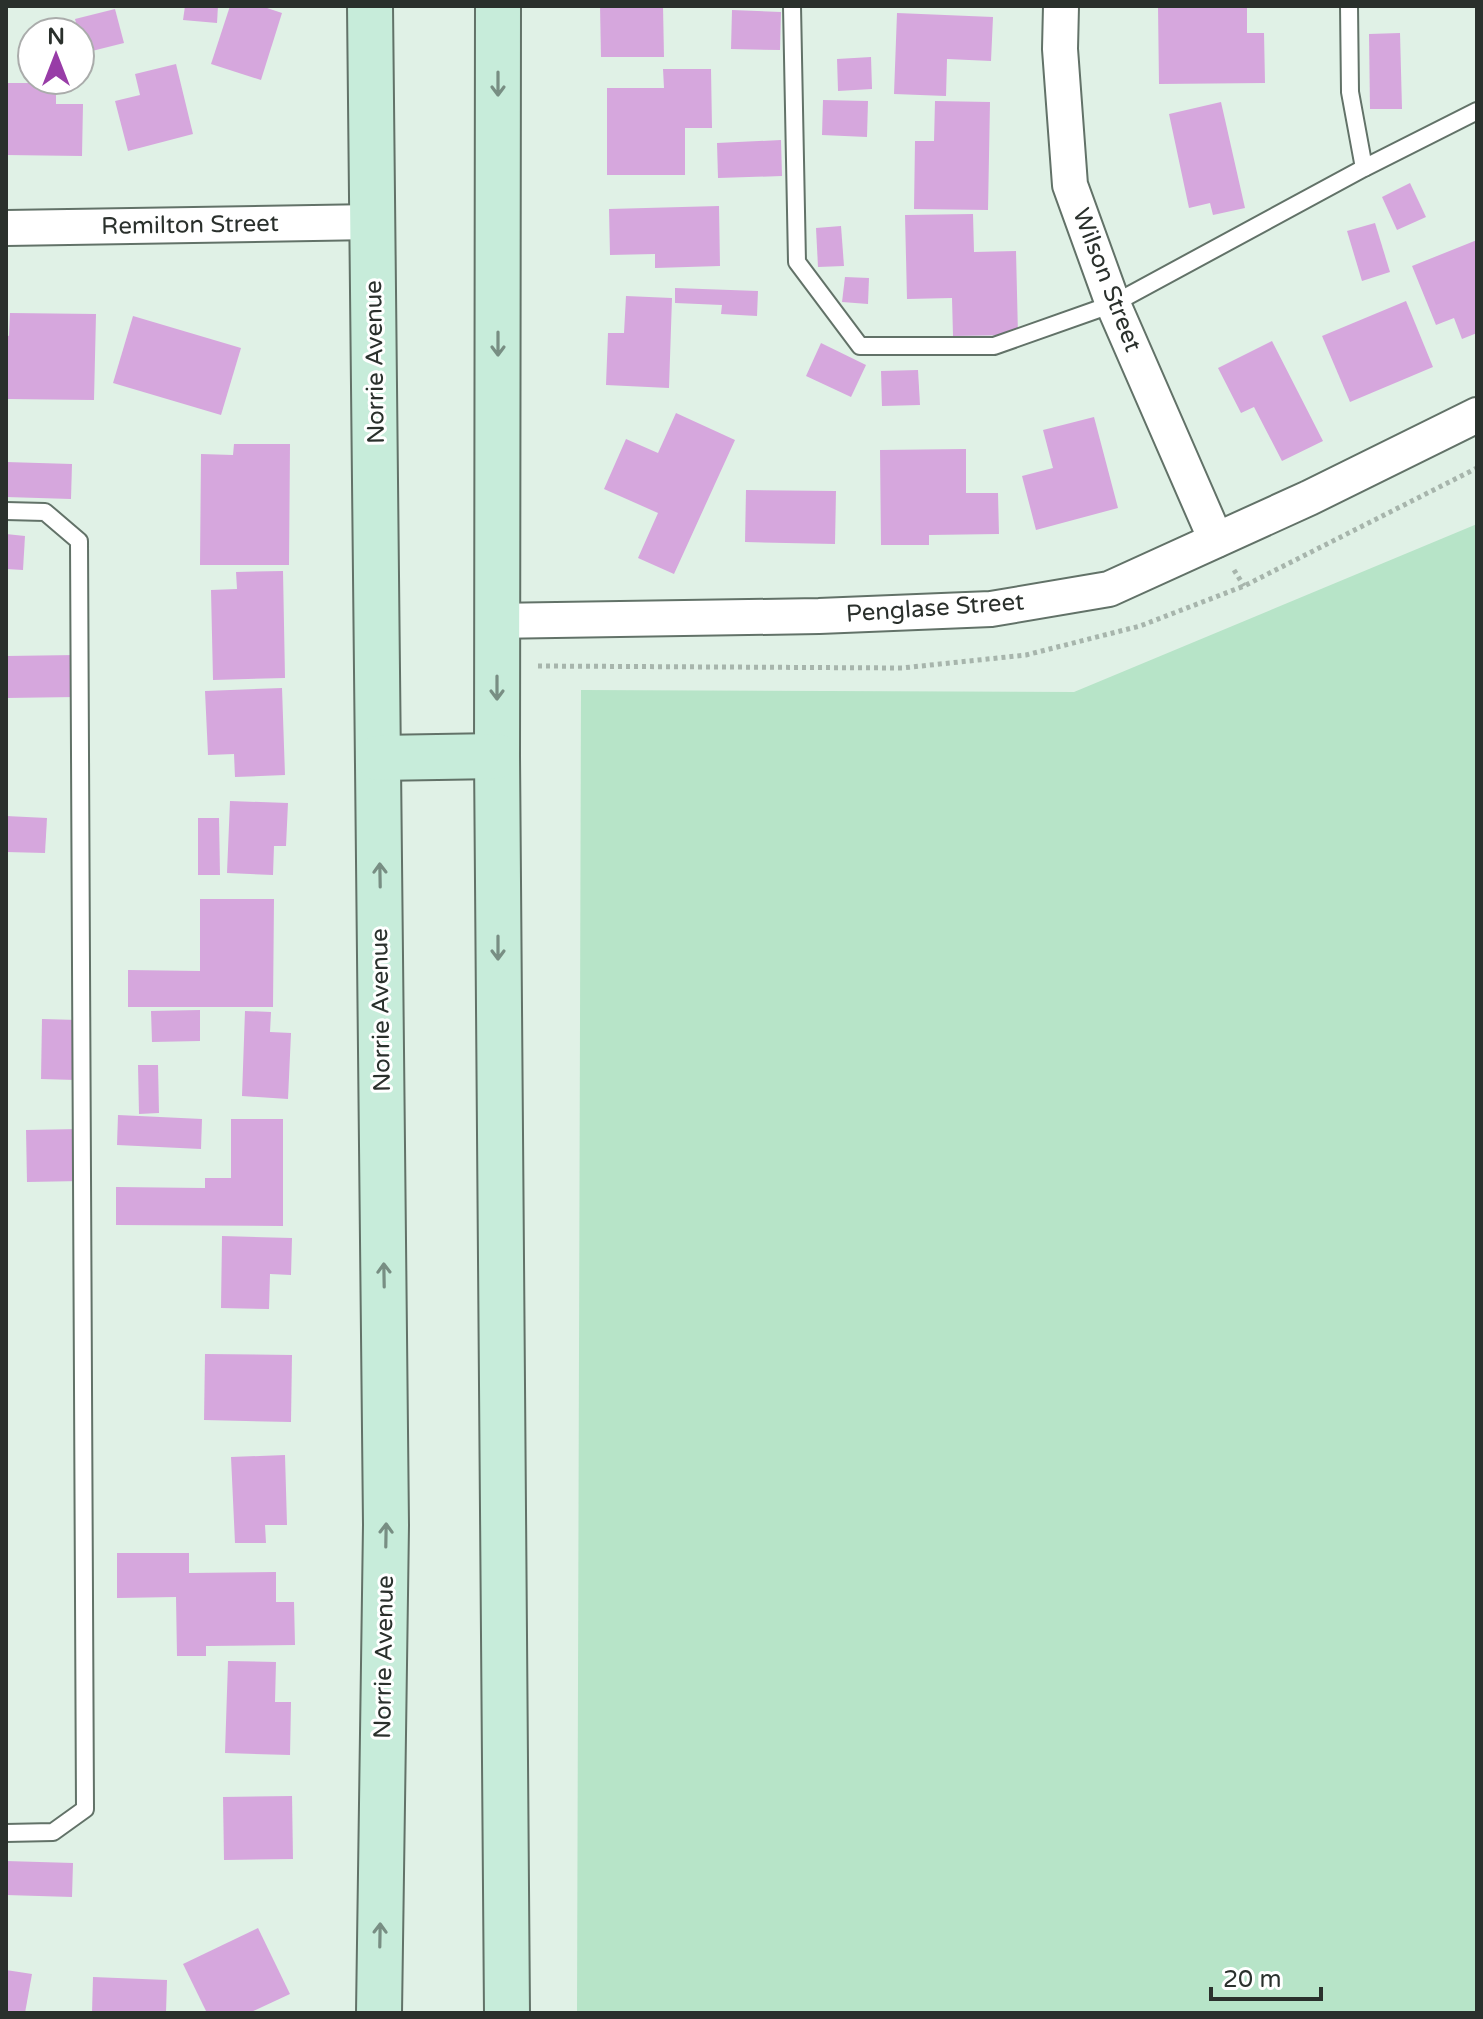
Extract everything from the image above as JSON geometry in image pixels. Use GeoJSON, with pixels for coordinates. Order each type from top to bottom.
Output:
{"type":"FeatureCollection","features":[{"type":"Feature","properties":{"kind":"main road","name":"Norrie Avenue"},"geometry":{"type":"LineString","coordinates":[[370,6],[386,1525],[379,2013]]}},
{"type":"Feature","properties":{"kind":"main road"},"geometry":{"type":"LineString","coordinates":[[498,6],[497,756],[507,2013]]}},
{"type":"Feature","properties":{"kind":"main road"},"geometry":{"type":"LineString","coordinates":[[378,758],[497,756]]}},
{"type":"Feature","properties":{"kind":"street","name":"Wilson Street"},"geometry":{"type":"LineString","coordinates":[[1061,6],[1060,49],[1070,185],[1113,304],[1216,540]]}},
{"type":"Feature","properties":{"kind":"street","name":"Remilton Street"},"geometry":{"type":"LineString","coordinates":[[6,228],[373,222]]}},
{"type":"Feature","properties":{"kind":"street","name":"Penglase Street"},"geometry":{"type":"LineString","coordinates":[[497,621],[819,616],[991,609],[1109,589],[1309,498],[1477,415]]}},
{"type":"Feature","properties":{"kind":"lane"},"geometry":{"type":"LineString","coordinates":[[792,6],[797,262],[860,346],[994,346],[1113,304],[1364,168],[1477,111]]}},
{"type":"Feature","properties":{"kind":"lane"},"geometry":{"type":"LineString","coordinates":[[1349,6],[1350,92],[1364,168]]}},
{"type":"Feature","properties":{"kind":"lane"},"geometry":{"type":"LineString","coordinates":[[6,511],[45,512],[79,541],[85,1809],[53,1832],[6,1833]]}},
{"type":"Feature","properties":{"kind":"green space"},"geometry":{"type":"Polygon","coordinates":[[[1477,524],[1477,2013],[577,2013],[581,690],[1074,692],[1477,524]]]}},
{"type":"Feature","properties":{"kind":"building"},"geometry":{"type":"Polygon","coordinates":[[[185,6],[218,6],[217,23],[183,20],[185,6]]]}},
{"type":"Feature","properties":{"kind":"building"},"geometry":{"type":"Polygon","coordinates":[[[230,6],[261,6],[282,13],[261,80],[211,64],[230,6]]]}},
{"type":"Feature","properties":{"kind":"building"},"geometry":{"type":"Polygon","coordinates":[[[600,6],[663,6],[664,57],[601,57],[600,6]]]}},
{"type":"Feature","properties":{"kind":"building"},"geometry":{"type":"Polygon","coordinates":[[[1158,6],[1247,6],[1247,33],[1264,33],[1265,83],[1159,84],[1158,6]]]}},
{"type":"Feature","properties":{"kind":"building"},"geometry":{"type":"Polygon","coordinates":[[[115,9],[124,43],[96,50],[96,16],[87,16],[115,9]]]}},
{"type":"Feature","properties":{"kind":"building"},"geometry":{"type":"Polygon","coordinates":[[[732,10],[781,12],[780,50],[731,49],[732,10]]]}},
{"type":"Feature","properties":{"kind":"building"},"geometry":{"type":"Polygon","coordinates":[[[897,13],[993,17],[991,61],[947,59],[946,96],[894,94],[897,13]]]}},
{"type":"Feature","properties":{"kind":"building"},"geometry":{"type":"Polygon","coordinates":[[[1400,33],[1402,109],[1370,109],[1369,34],[1400,33]]]}},
{"type":"Feature","properties":{"kind":"building"},"geometry":{"type":"Polygon","coordinates":[[[871,57],[872,89],[838,91],[837,59],[871,57]]]}},
{"type":"Feature","properties":{"kind":"building"},"geometry":{"type":"Polygon","coordinates":[[[176,64],[193,134],[128,151],[115,101],[140,95],[135,74],[176,64]]]}},
{"type":"Feature","properties":{"kind":"building"},"geometry":{"type":"Polygon","coordinates":[[[663,69],[711,69],[712,128],[685,128],[685,175],[607,175],[607,88],[664,88],[663,69]]]}},
{"type":"Feature","properties":{"kind":"building"},"geometry":{"type":"Polygon","coordinates":[[[6,83],[16,83],[16,96],[56,96],[56,104],[83,104],[82,156],[6,155],[6,83]]]}},
{"type":"Feature","properties":{"kind":"building"},"geometry":{"type":"Polygon","coordinates":[[[823,100],[868,101],[867,137],[822,135],[823,100]]]}},
{"type":"Feature","properties":{"kind":"building"},"geometry":{"type":"Polygon","coordinates":[[[935,101],[990,102],[988,210],[914,209],[915,141],[934,141],[935,101]]]}},
{"type":"Feature","properties":{"kind":"building"},"geometry":{"type":"Polygon","coordinates":[[[1221,102],[1245,208],[1213,215],[1210,203],[1189,208],[1169,114],[1221,102]]]}},
{"type":"Feature","properties":{"kind":"building"},"geometry":{"type":"Polygon","coordinates":[[[781,140],[782,176],[718,178],[717,143],[781,140]]]}},
{"type":"Feature","properties":{"kind":"building"},"geometry":{"type":"Polygon","coordinates":[[[1410,183],[1426,217],[1397,230],[1382,197],[1410,183]]]}},
{"type":"Feature","properties":{"kind":"building"},"geometry":{"type":"Polygon","coordinates":[[[719,206],[720,266],[655,268],[655,254],[610,255],[609,209],[719,206]]]}},
{"type":"Feature","properties":{"kind":"building"},"geometry":{"type":"Polygon","coordinates":[[[973,214],[974,252],[1016,251],[1018,335],[953,336],[952,298],[907,299],[905,215],[973,214]]]}},
{"type":"Feature","properties":{"kind":"building"},"geometry":{"type":"Polygon","coordinates":[[[1375,223],[1390,272],[1362,281],[1347,231],[1375,223]]]}},
{"type":"Feature","properties":{"kind":"building"},"geometry":{"type":"Polygon","coordinates":[[[841,226],[844,266],[818,267],[816,228],[841,226]]]}},
{"type":"Feature","properties":{"kind":"building"},"geometry":{"type":"Polygon","coordinates":[[[1477,240],[1477,333],[1462,339],[1454,318],[1436,325],[1412,266],[1477,240]]]}},
{"type":"Feature","properties":{"kind":"building"},"geometry":{"type":"Polygon","coordinates":[[[845,277],[869,278],[868,304],[842,302],[845,277]]]}},
{"type":"Feature","properties":{"kind":"building"},"geometry":{"type":"Polygon","coordinates":[[[675,288],[758,291],[757,316],[721,314],[722,305],[675,303],[675,288]]]}},
{"type":"Feature","properties":{"kind":"building"},"geometry":{"type":"Polygon","coordinates":[[[626,296],[672,298],[669,388],[606,385],[608,333],[624,333],[626,296]]]}},
{"type":"Feature","properties":{"kind":"building"},"geometry":{"type":"Polygon","coordinates":[[[1406,301],[1433,367],[1350,402],[1322,336],[1406,301]]]}},
{"type":"Feature","properties":{"kind":"building"},"geometry":{"type":"Polygon","coordinates":[[[10,313],[96,314],[94,400],[6,399],[6,335],[9,336],[10,313]]]}},
{"type":"Feature","properties":{"kind":"building"},"geometry":{"type":"Polygon","coordinates":[[[133,316],[241,348],[221,415],[113,383],[133,316]]]}},
{"type":"Feature","properties":{"kind":"building"},"geometry":{"type":"Polygon","coordinates":[[[1272,341],[1323,441],[1282,461],[1254,407],[1241,413],[1218,368],[1272,341]]]}},
{"type":"Feature","properties":{"kind":"building"},"geometry":{"type":"Polygon","coordinates":[[[821,343],[866,365],[851,397],[806,376],[821,343]]]}},
{"type":"Feature","properties":{"kind":"building"},"geometry":{"type":"Polygon","coordinates":[[[918,370],[920,405],[882,406],[881,371],[918,370]]]}},
{"type":"Feature","properties":{"kind":"building"},"geometry":{"type":"Polygon","coordinates":[[[676,413],[735,440],[674,574],[638,558],[658,513],[604,489],[626,439],[658,453],[676,413]]]}},
{"type":"Feature","properties":{"kind":"building"},"geometry":{"type":"Polygon","coordinates":[[[1094,417],[1118,508],[1036,530],[1022,476],[1053,468],[1043,430],[1094,417]]]}},
{"type":"Feature","properties":{"kind":"building"},"geometry":{"type":"Polygon","coordinates":[[[234,444],[290,444],[289,565],[200,565],[201,454],[233,455],[234,444]]]}},
{"type":"Feature","properties":{"kind":"building"},"geometry":{"type":"Polygon","coordinates":[[[966,449],[966,493],[998,493],[999,534],[929,535],[929,545],[881,545],[880,450],[966,449]]]}},
{"type":"Feature","properties":{"kind":"building"},"geometry":{"type":"Polygon","coordinates":[[[6,462],[72,464],[71,499],[6,497],[6,462]]]}},
{"type":"Feature","properties":{"kind":"building"},"geometry":{"type":"Polygon","coordinates":[[[746,490],[836,491],[835,544],[745,542],[746,490]]]}},
{"type":"Feature","properties":{"kind":"building"},"geometry":{"type":"Polygon","coordinates":[[[6,534],[25,536],[23,570],[6,569],[6,534]]]}},
{"type":"Feature","properties":{"kind":"building"},"geometry":{"type":"Polygon","coordinates":[[[283,571],[285,678],[213,680],[211,590],[237,589],[236,572],[283,571]]]}},
{"type":"Feature","properties":{"kind":"building"},"geometry":{"type":"Polygon","coordinates":[[[76,655],[76,697],[6,698],[6,656],[76,655]]]}},
{"type":"Feature","properties":{"kind":"building"},"geometry":{"type":"Polygon","coordinates":[[[282,688],[285,775],[235,777],[234,754],[208,755],[205,691],[282,688]]]}},
{"type":"Feature","properties":{"kind":"building"},"geometry":{"type":"Polygon","coordinates":[[[230,801],[288,803],[286,846],[274,846],[273,875],[227,873],[230,801]]]}},
{"type":"Feature","properties":{"kind":"building"},"geometry":{"type":"Polygon","coordinates":[[[6,816],[47,818],[45,853],[6,852],[6,816]]]}},
{"type":"Feature","properties":{"kind":"building"},"geometry":{"type":"Polygon","coordinates":[[[198,818],[219,818],[220,875],[198,875],[198,818]]]}},
{"type":"Feature","properties":{"kind":"building"},"geometry":{"type":"Polygon","coordinates":[[[200,899],[274,899],[273,1007],[128,1007],[128,970],[200,971],[200,899]]]}},
{"type":"Feature","properties":{"kind":"building"},"geometry":{"type":"Polygon","coordinates":[[[200,1010],[200,1041],[152,1042],[151,1011],[200,1010]]]}},
{"type":"Feature","properties":{"kind":"building"},"geometry":{"type":"Polygon","coordinates":[[[245,1011],[271,1012],[270,1032],[291,1033],[288,1099],[242,1096],[245,1011]]]}},
{"type":"Feature","properties":{"kind":"building"},"geometry":{"type":"Polygon","coordinates":[[[42,1019],[78,1020],[76,1080],[41,1079],[42,1019]]]}},
{"type":"Feature","properties":{"kind":"building"},"geometry":{"type":"Polygon","coordinates":[[[138,1065],[158,1065],[159,1113],[139,1114],[138,1065]]]}},
{"type":"Feature","properties":{"kind":"building"},"geometry":{"type":"Polygon","coordinates":[[[118,1115],[202,1119],[201,1149],[117,1145],[118,1115]]]}},
{"type":"Feature","properties":{"kind":"building"},"geometry":{"type":"Polygon","coordinates":[[[231,1119],[283,1119],[283,1226],[116,1225],[116,1187],[205,1188],[205,1178],[231,1178],[231,1119]]]}},
{"type":"Feature","properties":{"kind":"building"},"geometry":{"type":"Polygon","coordinates":[[[80,1129],[81,1181],[27,1182],[26,1130],[80,1129]]]}},
{"type":"Feature","properties":{"kind":"building"},"geometry":{"type":"Polygon","coordinates":[[[222,1236],[292,1238],[291,1275],[270,1274],[269,1309],[221,1308],[222,1236]]]}},
{"type":"Feature","properties":{"kind":"building"},"geometry":{"type":"Polygon","coordinates":[[[205,1354],[292,1355],[291,1422],[204,1420],[205,1354]]]}},
{"type":"Feature","properties":{"kind":"building"},"geometry":{"type":"Polygon","coordinates":[[[285,1455],[287,1525],[265,1525],[266,1543],[235,1543],[231,1457],[285,1455]]]}},
{"type":"Feature","properties":{"kind":"building"},"geometry":{"type":"Polygon","coordinates":[[[117,1553],[189,1553],[189,1573],[276,1572],[276,1602],[294,1602],[295,1645],[206,1646],[206,1656],[177,1656],[176,1597],[117,1598],[117,1553]]]}},
{"type":"Feature","properties":{"kind":"building"},"geometry":{"type":"Polygon","coordinates":[[[228,1661],[276,1662],[275,1702],[291,1702],[290,1755],[225,1753],[228,1661]]]}},
{"type":"Feature","properties":{"kind":"building"},"geometry":{"type":"Polygon","coordinates":[[[292,1796],[293,1859],[224,1860],[223,1797],[292,1796]]]}},
{"type":"Feature","properties":{"kind":"building"},"geometry":{"type":"Polygon","coordinates":[[[6,1861],[73,1863],[72,1897],[6,1895],[6,1861]]]}},
{"type":"Feature","properties":{"kind":"building"},"geometry":{"type":"Polygon","coordinates":[[[258,1928],[290,1994],[249,2013],[207,2013],[183,1964],[258,1928]]]}},
{"type":"Feature","properties":{"kind":"building"},"geometry":{"type":"Polygon","coordinates":[[[6,1970],[32,1974],[25,2013],[6,2013],[6,1970]]]}},
{"type":"Feature","properties":{"kind":"building"},"geometry":{"type":"Polygon","coordinates":[[[93,1977],[167,1980],[166,2013],[92,2013],[93,1977]]]}}]}
